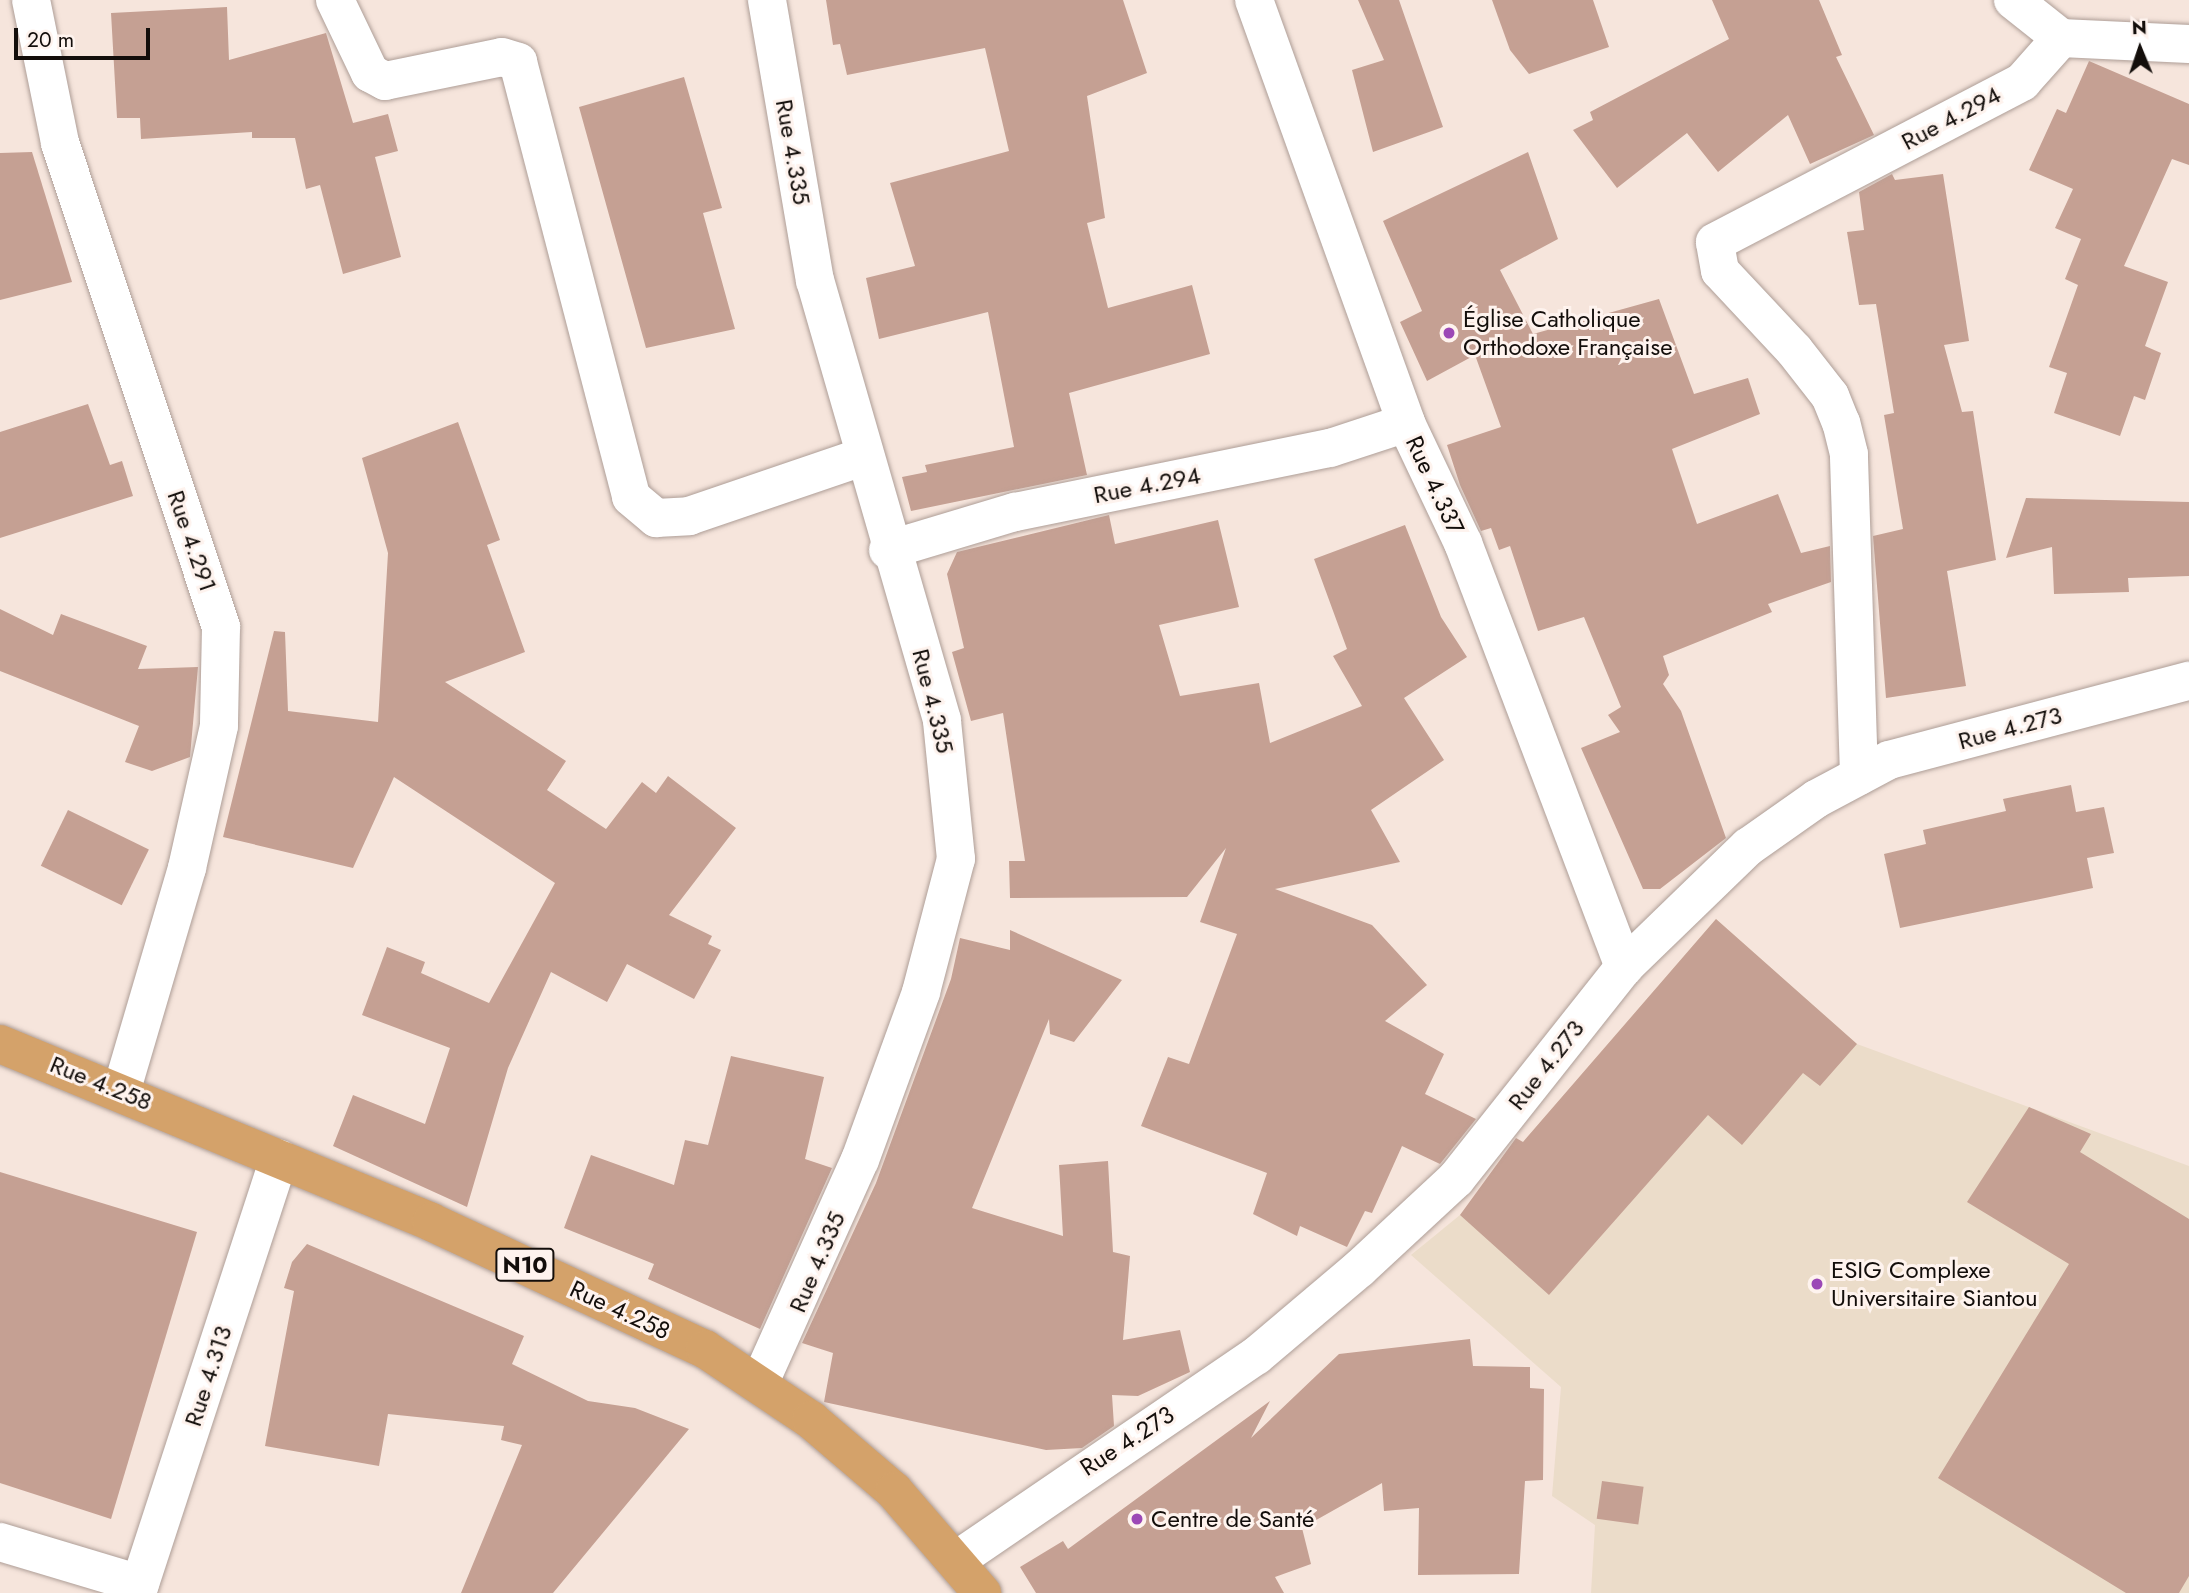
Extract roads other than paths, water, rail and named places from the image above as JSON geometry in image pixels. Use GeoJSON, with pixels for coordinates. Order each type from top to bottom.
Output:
{"type":"FeatureCollection","features":[{"type":"Feature","properties":{"kind":"highway","name":"Rue 4.258"},"geometry":{"type":"LineString","coordinates":[[0,1044],[122,1089],[486,1247],[705,1349],[760,1382],[894,1491],[958,1559],[982,1593]]}},
{"type":"Feature","properties":{"kind":"street","name":"Rue 4.291"},"geometry":{"type":"LineString","coordinates":[[31,0],[60,144],[221,627],[219,726],[187,868],[122,1089]]}},
{"type":"Feature","properties":{"kind":"street"},"geometry":{"type":"LineString","coordinates":[[335,0],[370,73],[385,81],[502,57],[518,62],[631,497],[656,518],[689,516],[865,456]]}},
{"type":"Feature","properties":{"kind":"street","name":"Rue 4.335"},"geometry":{"type":"LineString","coordinates":[[760,1382],[860,1160],[921,992],[956,859],[943,720],[888,550],[865,456],[815,281],[767,0]]}},
{"type":"Feature","properties":{"kind":"street","name":"Rue 4.337"},"geometry":{"type":"LineString","coordinates":[[1254,0],[1406,423],[1463,542],[1624,967]]}},
{"type":"Feature","properties":{"kind":"street"},"geometry":{"type":"LineString","coordinates":[[2013,0],[2061,38],[2189,44]]}},
{"type":"Feature","properties":{"kind":"street","name":"Rue 4.294"},"geometry":{"type":"LineString","coordinates":[[1859,776],[1849,454],[1841,423],[1830,396],[1794,350],[1720,271],[1715,242],[2022,82],[2061,38]]}},
{"type":"Feature","properties":{"kind":"street","name":"Rue 4.294"},"geometry":{"type":"LineString","coordinates":[[888,550],[1014,512],[1330,449],[1406,423]]}},
{"type":"Feature","properties":{"kind":"street","name":"Rue 4.273"},"geometry":{"type":"LineString","coordinates":[[958,1559],[1256,1356],[1359,1269],[1456,1179],[1624,967],[1748,847],[1859,776],[1889,760],[2189,681]]}},
{"type":"Feature","properties":{"kind":"street","name":"Rue 4.313"},"geometry":{"type":"LineString","coordinates":[[138,1588],[279,1159]]}},
{"type":"Feature","properties":{"kind":"street"},"geometry":{"type":"LineString","coordinates":[[0,1542],[138,1588]]}},
{"type":"Feature","properties":{"kind":"place","name":"Église Catholique Orthodoxe Française"},"geometry":{"type":"Point","coordinates":[1449,333]}},
{"type":"Feature","properties":{"kind":"place","name":"ESIG Complexe Universitaire Siantou"},"geometry":{"type":"Point","coordinates":[1817,1284]}},
{"type":"Feature","properties":{"kind":"place","name":"Centre de Santé"},"geometry":{"type":"Point","coordinates":[1137,1519]}}]}
